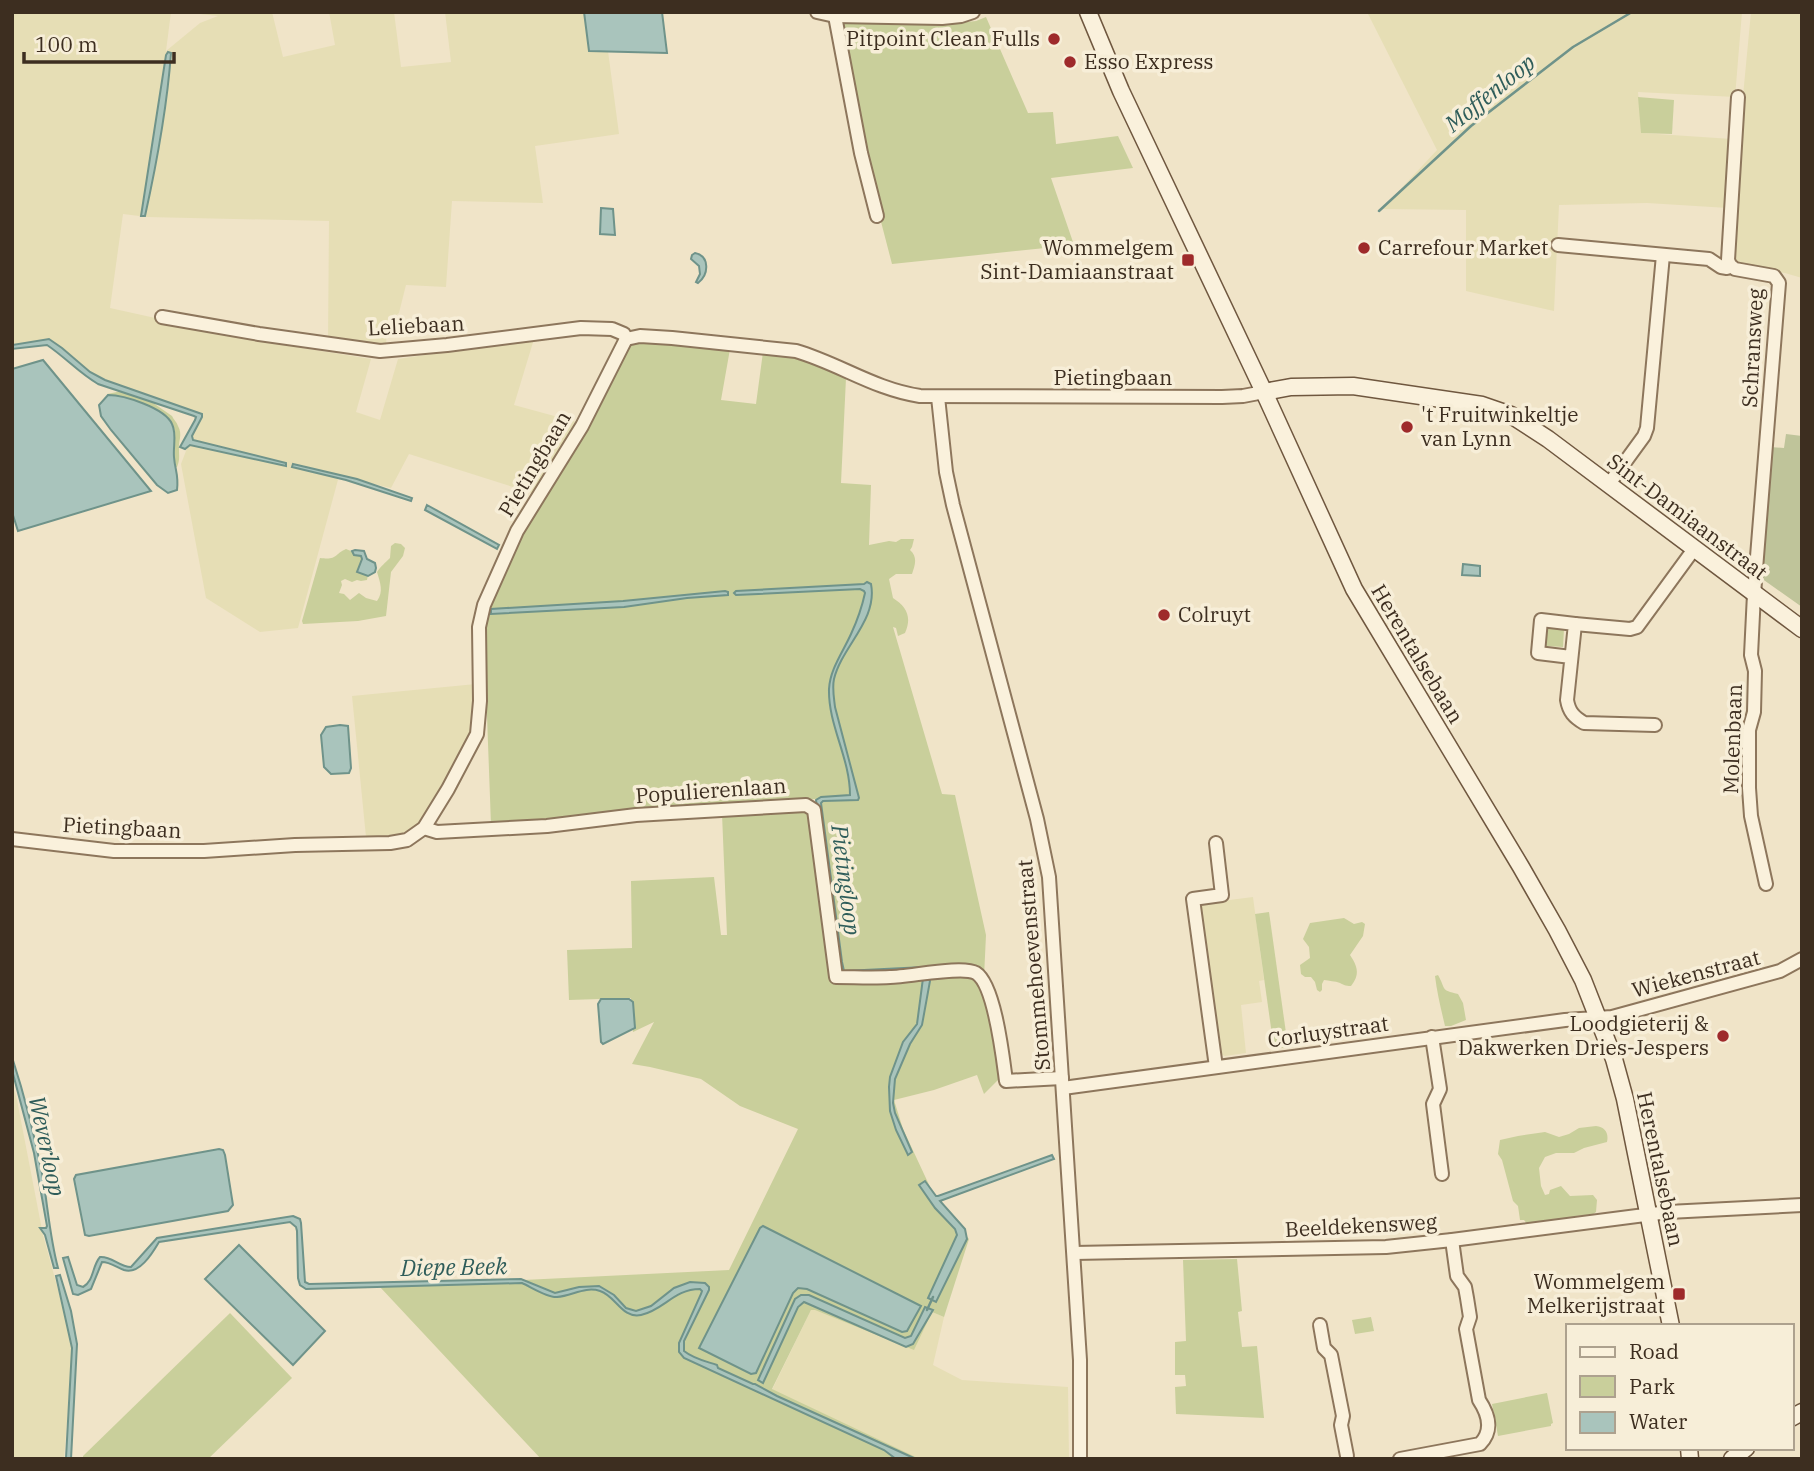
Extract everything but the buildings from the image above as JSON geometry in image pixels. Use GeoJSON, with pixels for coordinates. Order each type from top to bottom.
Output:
{"type":"FeatureCollection","features":[{"type":"Feature","properties":{"kind":"main road","name":"Herentalsebaan"},"geometry":{"type":"LineString","coordinates":[[1088,12],[1121,91],[1354,589],[1557,930],[1583,980],[1614,1059],[1625,1099],[1671,1324]]}},
{"type":"Feature","properties":{"kind":"main road","name":"Sint-Damiaanstraat"},"geometry":{"type":"LineString","coordinates":[[1264,392],[1293,386],[1353,386],[1482,405],[1511,415],[1534,428],[1802,629]]}},
{"type":"Feature","properties":{"kind":"street"},"geometry":{"type":"LineString","coordinates":[[817,12],[835,16],[942,18],[973,12]]}},
{"type":"Feature","properties":{"kind":"street"},"geometry":{"type":"LineString","coordinates":[[835,16],[861,153],[877,216]]}},
{"type":"Feature","properties":{"kind":"street","name":"Schransweg"},"geometry":{"type":"LineString","coordinates":[[1738,97],[1728,254],[1730,265],[1735,269],[1774,276],[1779,283],[1754,594]]}},
{"type":"Feature","properties":{"kind":"street"},"geometry":{"type":"LineString","coordinates":[[1558,245],[1709,259],[1721,267],[1727,268],[1730,265]]}},
{"type":"Feature","properties":{"kind":"street"},"geometry":{"type":"LineString","coordinates":[[1609,484],[1647,428],[1663,255]]}},
{"type":"Feature","properties":{"kind":"street","name":"Leliebaan"},"geometry":{"type":"LineString","coordinates":[[162,317],[380,351],[581,328],[612,329],[620,331],[626,339]]}},
{"type":"Feature","properties":{"kind":"street","name":"Pietingbaan"},"geometry":{"type":"LineString","coordinates":[[12,839],[114,851],[204,851],[390,843],[407,840],[424,828],[477,734],[480,701],[479,626],[484,605],[517,531],[582,426],[626,339],[672,338],[796,351],[886,388],[902,393],[938,397],[1222,397],[1264,392]]}},
{"type":"Feature","properties":{"kind":"street","name":"Stommehoevenstraat"},"geometry":{"type":"LineString","coordinates":[[938,397],[946,471],[953,505],[1044,846],[1051,906],[1074,1253],[1080,1360],[1080,1459]]}},
{"type":"Feature","properties":{"kind":"street"},"geometry":{"type":"LineString","coordinates":[[1571,657],[1538,653],[1541,620],[1630,629],[1637,627],[1694,549]]}},
{"type":"Feature","properties":{"kind":"street","name":"Molenbaan"},"geometry":{"type":"LineString","coordinates":[[1754,594],[1751,655],[1755,671],[1754,712],[1749,730],[1749,788],[1752,825],[1766,884]]}},
{"type":"Feature","properties":{"kind":"street"},"geometry":{"type":"LineString","coordinates":[[1575,624],[1567,700],[1569,710],[1584,723],[1655,725]]}},
{"type":"Feature","properties":{"kind":"street","name":"Populierenlaan"},"geometry":{"type":"LineString","coordinates":[[424,828],[437,832],[547,826],[636,815],[806,804],[814,810],[836,977],[891,977],[961,970],[976,973],[982,978],[999,1027],[1006,1081],[1063,1083]]}},
{"type":"Feature","properties":{"kind":"street"},"geometry":{"type":"LineString","coordinates":[[1216,843],[1222,895],[1193,899],[1216,1067]]}},
{"type":"Feature","properties":{"kind":"street","name":"Wiekenstraat"},"geometry":{"type":"LineString","coordinates":[[1598,1017],[1612,1017],[1780,971],[1802,959]]}},
{"type":"Feature","properties":{"kind":"street","name":"Corluystraat"},"geometry":{"type":"LineString","coordinates":[[1063,1083],[1216,1067],[1598,1017]]}},
{"type":"Feature","properties":{"kind":"street"},"geometry":{"type":"LineString","coordinates":[[1432,1037],[1440,1089],[1433,1104],[1442,1174]]}},
{"type":"Feature","properties":{"kind":"street","name":"Beeldekensweg"},"geometry":{"type":"LineString","coordinates":[[1074,1253],[1372,1247],[1451,1240],[1668,1212],[1802,1205]]}},
{"type":"Feature","properties":{"kind":"street"},"geometry":{"type":"LineString","coordinates":[[1400,1459],[1480,1444],[1487,1437],[1489,1428],[1486,1410],[1479,1400],[1466,1329],[1470,1317],[1465,1287],[1457,1276],[1451,1240]]}},
{"type":"Feature","properties":{"kind":"street"},"geometry":{"type":"LineString","coordinates":[[1320,1325],[1324,1348],[1331,1355],[1343,1416],[1341,1425],[1349,1458]]}},
{"type":"Feature","properties":{"kind":"shaded area"},"geometry":{"type":"Polygon","coordinates":[[[12,12],[171,12],[166,51],[200,23],[218,16],[182,12],[272,12],[283,57],[335,45],[329,12],[394,12],[401,67],[451,62],[445,12],[584,12],[589,51],[608,51],[619,134],[535,146],[543,203],[452,201],[446,287],[406,285],[399,313],[387,323],[386,348],[328,341],[329,221],[147,217],[123,214],[110,308],[259,341],[371,359],[356,412],[380,420],[398,359],[534,339],[514,405],[580,423],[532,493],[409,454],[391,488],[339,476],[298,628],[260,632],[206,598],[181,464],[199,417],[107,387],[79,372],[52,341],[12,346],[12,12]]]}},
{"type":"Feature","properties":{"kind":"shaded area"},"geometry":{"type":"Polygon","coordinates":[[[1367,12],[1742,12],[1735,97],[1638,92],[1642,133],[1732,139],[1728,208],[1647,203],[1559,205],[1554,311],[1466,291],[1466,210],[1382,209],[1437,150],[1367,12]]]}},
{"type":"Feature","properties":{"kind":"shaded area"},"geometry":{"type":"Polygon","coordinates":[[[1751,12],[1802,12],[1802,278],[1733,262],[1751,12]]]}},
{"type":"Feature","properties":{"kind":"shaded area"},"geometry":{"type":"Polygon","coordinates":[[[476,684],[473,728],[468,744],[424,820],[402,835],[366,837],[352,696],[476,684]]]}},
{"type":"Feature","properties":{"kind":"shaded area"},"geometry":{"type":"Polygon","coordinates":[[[1253,897],[1264,980],[1259,981],[1262,1002],[1241,1005],[1246,1053],[1225,1056],[1220,1054],[1201,906],[1206,903],[1253,897]]]}},
{"type":"Feature","properties":{"kind":"shaded area"},"geometry":{"type":"Polygon","coordinates":[[[12,1083],[43,1235],[73,1344],[64,1459],[12,1459],[12,1083]]]}},
{"type":"Feature","properties":{"kind":"shaded area"},"geometry":{"type":"Polygon","coordinates":[[[811,1310],[932,1312],[944,1317],[933,1365],[962,1380],[1068,1387],[1069,1459],[920,1459],[772,1390],[811,1310]]]}},
{"type":"Feature","properties":{"kind":"green space"},"geometry":{"type":"Polygon","coordinates":[[[986,17],[1028,113],[1053,112],[1056,144],[1118,136],[1133,168],[1051,178],[1074,245],[892,264],[879,214],[840,20],[845,18],[957,23],[986,17]]]}},
{"type":"Feature","properties":{"kind":"green space"},"geometry":{"type":"Polygon","coordinates":[[[1638,97],[1674,100],[1672,134],[1641,133],[1638,97]]]}},
{"type":"Feature","properties":{"kind":"green space"},"geometry":{"type":"Polygon","coordinates":[[[641,342],[730,349],[721,400],[756,404],[763,352],[811,362],[846,378],[841,483],[871,485],[869,545],[914,539],[910,550],[915,558],[912,574],[896,574],[889,579],[893,598],[902,605],[908,617],[905,633],[898,636],[896,628],[893,627],[942,794],[955,795],[986,935],[984,977],[839,973],[816,799],[630,810],[491,825],[485,618],[503,570],[582,437],[627,345],[641,342]]]}},
{"type":"Feature","properties":{"kind":"green space"},"geometry":{"type":"Polygon","coordinates":[[[122,391],[146,398],[172,416],[180,432],[177,467],[173,468],[108,402],[107,394],[122,391]]]}},
{"type":"Feature","properties":{"kind":"green space"},"geometry":{"type":"Polygon","coordinates":[[[1786,434],[1802,436],[1802,607],[1761,578],[1770,447],[1784,448],[1786,434]]]}},
{"type":"Feature","properties":{"kind":"green space"},"geometry":{"type":"Polygon","coordinates":[[[395,543],[405,548],[403,556],[391,572],[386,616],[358,621],[303,624],[320,558],[333,558],[346,549],[363,556],[367,580],[352,582],[345,579],[341,581],[339,593],[350,600],[359,593],[377,601],[381,591],[377,572],[390,558],[391,546],[395,543]]]}},
{"type":"Feature","properties":{"kind":"green space"},"geometry":{"type":"Polygon","coordinates":[[[1547,628],[1564,629],[1563,647],[1546,646],[1547,628]]]}},
{"type":"Feature","properties":{"kind":"green space"},"geometry":{"type":"Polygon","coordinates":[[[802,809],[810,814],[832,972],[972,975],[986,997],[997,1036],[1003,1075],[984,1094],[977,1075],[894,1100],[903,1129],[938,1204],[969,1239],[944,1317],[932,1312],[914,1350],[811,1310],[772,1389],[920,1459],[541,1459],[380,1287],[729,1270],[798,1129],[740,1106],[701,1079],[632,1064],[654,1022],[633,1032],[631,998],[569,1000],[567,950],[632,948],[631,881],[714,877],[721,935],[727,935],[722,814],[802,809]]]}},
{"type":"Feature","properties":{"kind":"green space"},"geometry":{"type":"Polygon","coordinates":[[[1269,912],[1288,1047],[1274,1049],[1255,914],[1269,912]]]}},
{"type":"Feature","properties":{"kind":"green space"},"geometry":{"type":"Polygon","coordinates":[[[1344,918],[1354,924],[1365,924],[1363,936],[1350,955],[1357,975],[1351,986],[1324,980],[1320,992],[1311,977],[1301,974],[1300,965],[1310,958],[1309,947],[1303,939],[1310,923],[1344,918]]]}},
{"type":"Feature","properties":{"kind":"green space"},"geometry":{"type":"Polygon","coordinates":[[[1438,975],[1446,990],[1458,994],[1463,1003],[1466,1020],[1445,1026],[1435,976],[1438,975]]]}},
{"type":"Feature","properties":{"kind":"green space"},"geometry":{"type":"Polygon","coordinates":[[[1596,1126],[1606,1131],[1607,1142],[1574,1153],[1556,1153],[1545,1157],[1539,1168],[1545,1195],[1561,1186],[1570,1196],[1593,1195],[1597,1200],[1596,1212],[1592,1215],[1529,1226],[1524,1220],[1520,1220],[1518,1206],[1513,1201],[1498,1154],[1500,1140],[1545,1132],[1559,1137],[1579,1128],[1596,1126]]]}},
{"type":"Feature","properties":{"kind":"green space"},"geometry":{"type":"Polygon","coordinates":[[[1237,1259],[1242,1347],[1257,1346],[1264,1418],[1176,1414],[1175,1387],[1186,1386],[1185,1375],[1175,1375],[1175,1342],[1186,1341],[1183,1260],[1237,1259]]]}},
{"type":"Feature","properties":{"kind":"green space"},"geometry":{"type":"Polygon","coordinates":[[[230,1313],[292,1378],[208,1459],[83,1459],[83,1456],[230,1313]]]}},
{"type":"Feature","properties":{"kind":"green space"},"geometry":{"type":"Polygon","coordinates":[[[1371,1317],[1374,1331],[1355,1334],[1352,1320],[1371,1317]]]}},
{"type":"Feature","properties":{"kind":"green space"},"geometry":{"type":"Polygon","coordinates":[[[1547,1393],[1553,1423],[1551,1426],[1498,1436],[1492,1404],[1547,1393]]]}},
{"type":"Feature","properties":{"kind":"water"},"geometry":{"type":"Polygon","coordinates":[[[584,12],[662,12],[667,53],[589,51],[584,12]]]}},
{"type":"Feature","properties":{"kind":"water"},"geometry":{"type":"Polygon","coordinates":[[[171,53],[161,135],[145,216],[141,216],[166,55],[171,53]]]}},
{"type":"Feature","properties":{"kind":"water"},"geometry":{"type":"Polygon","coordinates":[[[601,208],[613,209],[615,235],[600,234],[601,208]]]}},
{"type":"Feature","properties":{"kind":"water"},"geometry":{"type":"Polygon","coordinates":[[[695,253],[703,258],[706,266],[702,280],[698,283],[699,266],[691,259],[695,253]]]}},
{"type":"Feature","properties":{"kind":"water"},"geometry":{"type":"Polygon","coordinates":[[[49,339],[90,372],[105,380],[202,414],[192,436],[193,440],[286,463],[286,466],[190,445],[185,449],[180,447],[196,417],[98,384],[47,345],[12,349],[12,345],[49,339]]]}},
{"type":"Feature","properties":{"kind":"water"},"geometry":{"type":"Polygon","coordinates":[[[43,360],[151,491],[18,531],[12,512],[12,369],[43,360]]]}},
{"type":"Feature","properties":{"kind":"water"},"geometry":{"type":"Polygon","coordinates":[[[108,395],[143,404],[168,418],[174,432],[177,490],[168,493],[157,485],[111,430],[101,416],[99,405],[108,395]]]}},
{"type":"Feature","properties":{"kind":"water"},"geometry":{"type":"Polygon","coordinates":[[[293,464],[357,479],[412,498],[411,501],[346,480],[292,467],[293,464]]]}},
{"type":"Feature","properties":{"kind":"water"},"geometry":{"type":"Polygon","coordinates":[[[427,505],[499,545],[497,549],[425,510],[427,505]]]}},
{"type":"Feature","properties":{"kind":"water"},"geometry":{"type":"Polygon","coordinates":[[[352,551],[364,551],[367,559],[375,563],[375,572],[368,576],[357,572],[362,559],[361,556],[354,555],[352,551]]]}},
{"type":"Feature","properties":{"kind":"water"},"geometry":{"type":"Polygon","coordinates":[[[1463,564],[1480,566],[1480,576],[1462,575],[1463,564]]]}},
{"type":"Feature","properties":{"kind":"water"},"geometry":{"type":"Polygon","coordinates":[[[867,582],[871,584],[872,597],[869,609],[838,667],[833,686],[835,707],[859,798],[821,803],[842,962],[844,971],[927,969],[843,974],[840,970],[816,800],[821,797],[850,795],[847,768],[832,716],[829,689],[834,668],[855,624],[865,593],[860,589],[734,593],[867,582]]]}},
{"type":"Feature","properties":{"kind":"water"},"geometry":{"type":"Polygon","coordinates":[[[725,591],[728,595],[624,607],[491,614],[491,609],[623,601],[725,591]]]}},
{"type":"Feature","properties":{"kind":"water"},"geometry":{"type":"Polygon","coordinates":[[[348,726],[351,768],[349,773],[331,774],[324,767],[321,735],[326,727],[348,726]]]}},
{"type":"Feature","properties":{"kind":"water"},"geometry":{"type":"Polygon","coordinates":[[[928,977],[930,981],[922,1025],[910,1044],[895,1079],[893,1103],[912,1152],[908,1155],[890,1111],[890,1077],[903,1042],[917,1024],[923,978],[928,977]]]}},
{"type":"Feature","properties":{"kind":"water"},"geometry":{"type":"Polygon","coordinates":[[[601,999],[629,999],[633,1002],[635,1028],[603,1044],[598,1004],[601,999]]]}},
{"type":"Feature","properties":{"kind":"water"},"geometry":{"type":"Polygon","coordinates":[[[12,1057],[37,1147],[58,1268],[54,1268],[45,1235],[40,1228],[47,1226],[34,1153],[12,1070],[12,1057]]]}},
{"type":"Feature","properties":{"kind":"water"},"geometry":{"type":"Polygon","coordinates":[[[223,1150],[225,1155],[233,1205],[228,1211],[85,1235],[74,1179],[76,1175],[223,1150]]]}},
{"type":"Feature","properties":{"kind":"water"},"geometry":{"type":"Polygon","coordinates":[[[1052,1155],[1054,1159],[940,1201],[965,1229],[967,1239],[936,1302],[928,1298],[957,1235],[919,1185],[925,1181],[938,1196],[1052,1155]]]}},
{"type":"Feature","properties":{"kind":"water"},"geometry":{"type":"Polygon","coordinates":[[[293,1216],[300,1219],[301,1223],[305,1282],[309,1284],[521,1279],[555,1293],[579,1287],[599,1286],[614,1295],[626,1308],[636,1311],[651,1306],[674,1288],[690,1282],[705,1283],[709,1290],[684,1341],[684,1351],[916,1459],[896,1459],[884,1450],[684,1358],[679,1352],[679,1343],[701,1294],[700,1289],[683,1292],[656,1309],[634,1315],[600,1291],[584,1290],[553,1297],[522,1283],[306,1289],[300,1285],[298,1278],[297,1231],[290,1222],[159,1242],[140,1267],[130,1271],[102,1262],[91,1289],[78,1295],[73,1294],[63,1258],[68,1257],[77,1285],[83,1287],[89,1281],[100,1257],[131,1267],[157,1238],[293,1216]]]}},
{"type":"Feature","properties":{"kind":"water"},"geometry":{"type":"Polygon","coordinates":[[[763,1226],[921,1306],[907,1331],[902,1332],[807,1289],[798,1288],[793,1293],[756,1373],[751,1374],[699,1348],[763,1226]]]}},
{"type":"Feature","properties":{"kind":"water"},"geometry":{"type":"Polygon","coordinates":[[[239,1245],[325,1331],[293,1365],[205,1279],[239,1245]]]}},
{"type":"Feature","properties":{"kind":"water"},"geometry":{"type":"Polygon","coordinates":[[[60,1275],[77,1344],[71,1459],[66,1458],[72,1348],[56,1276],[60,1275]]]}},
{"type":"Feature","properties":{"kind":"water"},"geometry":{"type":"Polygon","coordinates":[[[801,1295],[809,1295],[905,1338],[911,1336],[925,1307],[933,1310],[913,1344],[906,1347],[804,1302],[798,1307],[763,1383],[758,1380],[795,1299],[801,1295]]]}},
{"type":"Feature","properties":{"kind":"waterway","name":"Moffenloop"},"geometry":{"type":"LineString","coordinates":[[1379,211],[1471,126],[1573,47],[1632,12]]}},
{"type":"Feature","properties":{"kind":"waterway","name":"Pietingloop"},"geometry":{"type":"LineString","coordinates":[[927,1310],[933,1297]]}},
{"type":"Feature","properties":{"kind":"place","name":"Pitpoint Clean Fulls"},"geometry":{"type":"Point","coordinates":[1054,39]}},
{"type":"Feature","properties":{"kind":"place","name":"Esso Express"},"geometry":{"type":"Point","coordinates":[1070,62]}},
{"type":"Feature","properties":{"kind":"place","name":"Carrefour Market"},"geometry":{"type":"Point","coordinates":[1364,248]}},
{"type":"Feature","properties":{"kind":"place","name":"Wommelgem Sint-Damiaanstraat"},"geometry":{"type":"Point","coordinates":[1188,260]}},
{"type":"Feature","properties":{"kind":"place","name":"'t Fruitwinkeltje van Lynn"},"geometry":{"type":"Point","coordinates":[1407,427]}},
{"type":"Feature","properties":{"kind":"place","name":"Colruyt"},"geometry":{"type":"Point","coordinates":[1164,615]}},
{"type":"Feature","properties":{"kind":"place","name":"Loodgieterij & Dakwerken Dries-Jespers"},"geometry":{"type":"Point","coordinates":[1723,1036]}},
{"type":"Feature","properties":{"kind":"place","name":"Wommelgem Melkerijstraat"},"geometry":{"type":"Point","coordinates":[1679,1294]}},
{"type":"Feature","properties":{"kind":"water label","name":"Weverloop"},"geometry":{"type":"Point","coordinates":[47,1146]}},
{"type":"Feature","properties":{"kind":"water label","name":"Diepe Beek"},"geometry":{"type":"Point","coordinates":[454,1267]}}]}
